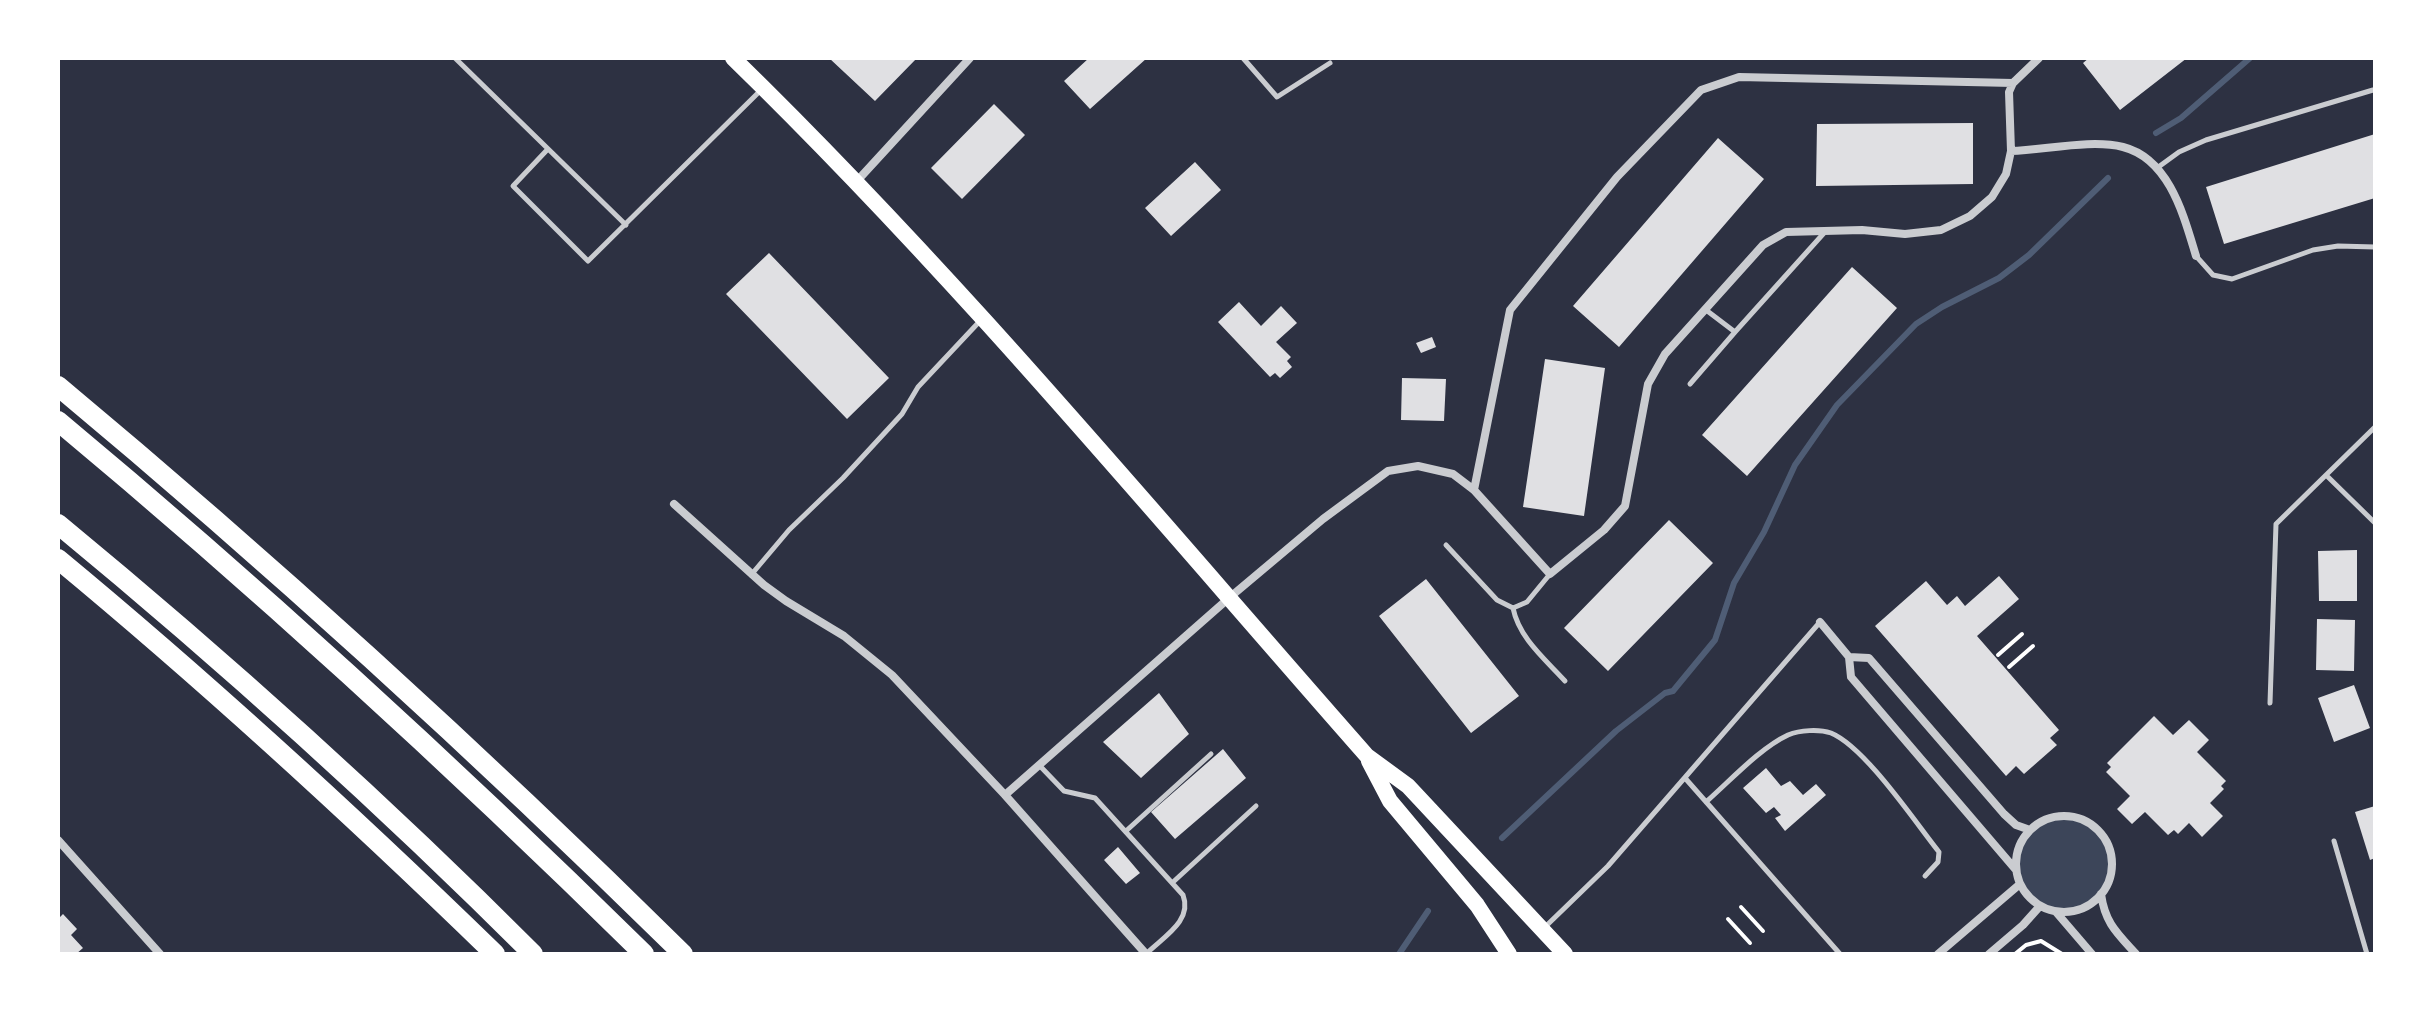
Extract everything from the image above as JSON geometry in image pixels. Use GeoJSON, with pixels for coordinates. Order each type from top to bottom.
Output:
{"type":"FeatureCollection","features":[{"type":"Feature","properties":{"kind":"highway"},"geometry":{"type":"LineString","coordinates":[[58,386],[236,537],[350,639],[474,752],[683,954]]}},
{"type":"Feature","properties":{"kind":"highway"},"geometry":{"type":"LineString","coordinates":[[58,421],[333,659],[644,954]]}},
{"type":"Feature","properties":{"kind":"highway"},"geometry":{"type":"LineString","coordinates":[[58,524],[195,640],[363,791],[533,954]]}},
{"type":"Feature","properties":{"kind":"highway"},"geometry":{"type":"LineString","coordinates":[[58,559],[344,810],[495,954]]}},
{"type":"Feature","properties":{"kind":"main road"},"geometry":{"type":"LineString","coordinates":[[733,58],[857,181],[983,318],[1367,756],[1408,786],[1565,954]]}},
{"type":"Feature","properties":{"kind":"main road"},"geometry":{"type":"LineString","coordinates":[[1367,756],[1390,801],[1477,905],[1509,954]]}},
{"type":"Feature","properties":{"kind":"street"},"geometry":{"type":"LineString","coordinates":[[857,181],[970,58]]}},
{"type":"Feature","properties":{"kind":"street"},"geometry":{"type":"LineString","coordinates":[[1005,795],[1229,598],[1323,519],[1388,471],[1418,466],[1453,474],[1474,490],[1550,574],[1604,530],[1625,506],[1648,384],[1665,354],[1763,245],[1786,232],[1862,230],[1905,234],[1941,230],[1970,216],[1992,197],[2006,174],[2011,151],[2009,105],[2013,83],[2039,58]]}},
{"type":"Feature","properties":{"kind":"street"},"geometry":{"type":"LineString","coordinates":[[1474,490],[1510,310],[1617,177],[1701,90],[1739,77],[2013,83]]}},
{"type":"Feature","properties":{"kind":"street"},"geometry":{"type":"LineString","coordinates":[[2011,151],[2094,145],[2122,147],[2137,152],[2166,181],[2183,215],[2196,256]]}},
{"type":"Feature","properties":{"kind":"street"},"geometry":{"type":"LineString","coordinates":[[674,504],[751,575],[872,657],[1005,795],[1146,954]]}},
{"type":"Feature","properties":{"kind":"street"},"geometry":{"type":"LineString","coordinates":[[1820,622],[1849,657],[1851,677],[2016,870]]}},
{"type":"Feature","properties":{"kind":"street"},"geometry":{"type":"LineString","coordinates":[[1849,657],[1869,658],[2004,814],[2016,825],[2030,830]]}},
{"type":"Feature","properties":{"kind":"street"},"geometry":{"type":"LineString","coordinates":[[2072,817],[2100,833],[2112,856],[2109,880],[2101,894],[2088,906],[2056,912],[2040,906],[2028,896],[2016,870],[2017,855],[2030,830],[2043,821],[2072,817]]}},
{"type":"Feature","properties":{"kind":"street"},"geometry":{"type":"LineString","coordinates":[[58,840],[160,954]]}},
{"type":"Feature","properties":{"kind":"street"},"geometry":{"type":"LineString","coordinates":[[1938,954],[2020,884]]}},
{"type":"Feature","properties":{"kind":"street"},"geometry":{"type":"LineString","coordinates":[[2101,894],[2104,915],[2109,924],[2136,954]]}},
{"type":"Feature","properties":{"kind":"street"},"geometry":{"type":"LineString","coordinates":[[1989,954],[2040,906]]}},
{"type":"Feature","properties":{"kind":"street"},"geometry":{"type":"LineString","coordinates":[[2056,912],[2092,954]]}},
{"type":"Feature","properties":{"kind":"lane"},"geometry":{"type":"LineString","coordinates":[[455,58],[626,225]]}},
{"type":"Feature","properties":{"kind":"lane"},"geometry":{"type":"LineString","coordinates":[[1243,58],[1277,97],[1330,63]]}},
{"type":"Feature","properties":{"kind":"lane"},"geometry":{"type":"LineString","coordinates":[[547,150],[513,186],[588,261],[764,88]]}},
{"type":"Feature","properties":{"kind":"lane"},"geometry":{"type":"LineString","coordinates":[[2156,169],[2179,152],[2206,140],[2373,90]]}},
{"type":"Feature","properties":{"kind":"lane"},"geometry":{"type":"LineString","coordinates":[[1690,384],[1826,231]]}},
{"type":"Feature","properties":{"kind":"lane"},"geometry":{"type":"LineString","coordinates":[[2196,256],[2213,275],[2232,279],[2313,250],[2338,246],[2375,247]]}},
{"type":"Feature","properties":{"kind":"lane"},"geometry":{"type":"LineString","coordinates":[[1705,309],[1735,332]]}},
{"type":"Feature","properties":{"kind":"lane"},"geometry":{"type":"LineString","coordinates":[[751,575],[789,530],[902,414],[918,387],[983,318]]}},
{"type":"Feature","properties":{"kind":"lane"},"geometry":{"type":"LineString","coordinates":[[2270,703],[2276,524],[2375,427]]}},
{"type":"Feature","properties":{"kind":"lane"},"geometry":{"type":"LineString","coordinates":[[2326,475],[2375,523]]}},
{"type":"Feature","properties":{"kind":"lane"},"geometry":{"type":"LineString","coordinates":[[1446,545],[1497,600],[1513,608],[1527,602],[1550,574]]}},
{"type":"Feature","properties":{"kind":"lane"},"geometry":{"type":"LineString","coordinates":[[1513,608],[1515,622],[1524,635],[1565,681]]}},
{"type":"Feature","properties":{"kind":"lane"},"geometry":{"type":"LineString","coordinates":[[1543,929],[1608,866],[1820,622]]}},
{"type":"Feature","properties":{"kind":"lane"},"geometry":{"type":"LineString","coordinates":[[1706,802],[1773,744],[1790,734],[1806,730],[1829,733],[1851,746],[1939,852],[1938,862],[1925,876]]}},
{"type":"Feature","properties":{"kind":"lane"},"geometry":{"type":"LineString","coordinates":[[1126,831],[1211,754]]}},
{"type":"Feature","properties":{"kind":"lane"},"geometry":{"type":"LineString","coordinates":[[1038,765],[1064,791],[1095,798],[1183,895],[1186,911],[1183,919],[1146,954]]}},
{"type":"Feature","properties":{"kind":"lane"},"geometry":{"type":"LineString","coordinates":[[1685,778],[1840,954]]}},
{"type":"Feature","properties":{"kind":"lane"},"geometry":{"type":"LineString","coordinates":[[1172,883],[1256,806]]}},
{"type":"Feature","properties":{"kind":"lane"},"geometry":{"type":"LineString","coordinates":[[2334,841],[2371,953]]}},
{"type":"Feature","properties":{"kind":"path"},"geometry":{"type":"LineString","coordinates":[[1998,655],[2022,634]]}},
{"type":"Feature","properties":{"kind":"path"},"geometry":{"type":"LineString","coordinates":[[2009,667],[2033,646]]}},
{"type":"Feature","properties":{"kind":"path"},"geometry":{"type":"LineString","coordinates":[[1741,907],[1763,931]]}},
{"type":"Feature","properties":{"kind":"path"},"geometry":{"type":"LineString","coordinates":[[1728,919],[1750,943]]}},
{"type":"Feature","properties":{"kind":"path"},"geometry":{"type":"LineString","coordinates":[[2015,954],[2026,945],[2041,941],[2062,954]]}},
{"type":"Feature","properties":{"kind":"shaded area"},"geometry":{"type":"Polygon","coordinates":[[[2064,816],[2082,820],[2098,830],[2108,846],[2112,864],[2108,882],[2098,898],[2082,908],[2064,912],[2046,908],[2030,898],[2020,882],[2016,864],[2020,846],[2030,830],[2046,820],[2064,816]]]}},
{"type":"Feature","properties":{"kind":"building"},"geometry":{"type":"Polygon","coordinates":[[[829,58],[917,58],[875,101],[829,58]]]}},
{"type":"Feature","properties":{"kind":"building"},"geometry":{"type":"Polygon","coordinates":[[[1089,58],[1147,58],[1090,109],[1064,81],[1089,58]]]}},
{"type":"Feature","properties":{"kind":"building"},"geometry":{"type":"Polygon","coordinates":[[[2089,58],[2187,58],[2120,110],[2083,63],[2089,58]]]}},
{"type":"Feature","properties":{"kind":"building"},"geometry":{"type":"Polygon","coordinates":[[[994,104],[1025,135],[962,199],[931,168],[994,104]]]}},
{"type":"Feature","properties":{"kind":"building"},"geometry":{"type":"Polygon","coordinates":[[[1973,123],[1973,184],[1816,186],[1817,124],[1973,123]]]}},
{"type":"Feature","properties":{"kind":"building"},"geometry":{"type":"Polygon","coordinates":[[[2375,134],[2375,198],[2224,244],[2206,187],[2375,134]]]}},
{"type":"Feature","properties":{"kind":"building"},"geometry":{"type":"Polygon","coordinates":[[[1718,138],[1764,179],[1619,347],[1573,306],[1718,138]]]}},
{"type":"Feature","properties":{"kind":"building"},"geometry":{"type":"Polygon","coordinates":[[[1195,162],[1221,190],[1171,236],[1145,208],[1195,162]]]}},
{"type":"Feature","properties":{"kind":"building"},"geometry":{"type":"Polygon","coordinates":[[[769,253],[889,378],[847,419],[726,294],[769,253]]]}},
{"type":"Feature","properties":{"kind":"building"},"geometry":{"type":"Polygon","coordinates":[[[1852,267],[1897,308],[1747,476],[1702,435],[1852,267]]]}},
{"type":"Feature","properties":{"kind":"building"},"geometry":{"type":"Polygon","coordinates":[[[1239,302],[1261,326],[1281,306],[1297,323],[1276,342],[1291,357],[1287,361],[1292,367],[1280,378],[1275,373],[1270,377],[1218,322],[1239,302]]]}},
{"type":"Feature","properties":{"kind":"building"},"geometry":{"type":"Polygon","coordinates":[[[1432,337],[1436,347],[1421,353],[1416,343],[1432,337]]]}},
{"type":"Feature","properties":{"kind":"building"},"geometry":{"type":"Polygon","coordinates":[[[1545,359],[1605,368],[1584,516],[1523,507],[1545,359]]]}},
{"type":"Feature","properties":{"kind":"building"},"geometry":{"type":"Polygon","coordinates":[[[1402,378],[1446,379],[1444,421],[1401,420],[1402,378]]]}},
{"type":"Feature","properties":{"kind":"building"},"geometry":{"type":"Polygon","coordinates":[[[1669,520],[1713,563],[1608,671],[1564,628],[1669,520]]]}},
{"type":"Feature","properties":{"kind":"building"},"geometry":{"type":"Polygon","coordinates":[[[2357,550],[2357,601],[2319,601],[2318,551],[2357,550]]]}},
{"type":"Feature","properties":{"kind":"building"},"geometry":{"type":"Polygon","coordinates":[[[1999,576],[2019,599],[1977,636],[2059,730],[2050,738],[2057,745],[2024,774],[2016,766],[2006,776],[1875,626],[1926,581],[1947,605],[1957,596],[1965,606],[1999,576]]]}},
{"type":"Feature","properties":{"kind":"building"},"geometry":{"type":"Polygon","coordinates":[[[1426,579],[1519,696],[1471,733],[1379,616],[1426,579]]]}},
{"type":"Feature","properties":{"kind":"building"},"geometry":{"type":"Polygon","coordinates":[[[2317,619],[2355,620],[2354,671],[2316,670],[2317,619]]]}},
{"type":"Feature","properties":{"kind":"building"},"geometry":{"type":"Polygon","coordinates":[[[2354,685],[2370,728],[2334,742],[2318,698],[2354,685]]]}},
{"type":"Feature","properties":{"kind":"building"},"geometry":{"type":"Polygon","coordinates":[[[1159,693],[1189,734],[1141,778],[1103,742],[1159,693]]]}},
{"type":"Feature","properties":{"kind":"building"},"geometry":{"type":"Polygon","coordinates":[[[2154,716],[2173,735],[2189,720],[2209,740],[2197,752],[2226,781],[2221,786],[2224,789],[2210,803],[2223,816],[2202,837],[2189,823],[2178,834],[2174,830],[2168,835],[2145,812],[2132,824],[2117,809],[2130,796],[2106,772],[2111,767],[2107,763],[2154,716]]]}},
{"type":"Feature","properties":{"kind":"building"},"geometry":{"type":"Polygon","coordinates":[[[1223,749],[1246,778],[1175,839],[1151,812],[1223,749]]]}},
{"type":"Feature","properties":{"kind":"building"},"geometry":{"type":"Polygon","coordinates":[[[1766,768],[1781,786],[1790,781],[1803,795],[1816,784],[1826,795],[1785,831],[1775,818],[1781,815],[1774,807],[1766,813],[1743,788],[1766,768]]]}},
{"type":"Feature","properties":{"kind":"building"},"geometry":{"type":"Polygon","coordinates":[[[2375,806],[2375,858],[2370,860],[2355,812],[2375,806]]]}},
{"type":"Feature","properties":{"kind":"building"},"geometry":{"type":"Polygon","coordinates":[[[1118,847],[1140,873],[1126,884],[1104,860],[1118,847]]]}},
{"type":"Feature","properties":{"kind":"building"},"geometry":{"type":"Polygon","coordinates":[[[63,914],[77,929],[71,935],[83,948],[76,954],[58,954],[58,915],[63,914]]]}},
{"type":"Feature","properties":{"kind":"waterway"},"geometry":{"type":"LineString","coordinates":[[2156,133],[2181,118],[2250,58]]}},
{"type":"Feature","properties":{"kind":"waterway"},"geometry":{"type":"LineString","coordinates":[[1502,838],[1616,731],[1665,693],[1673,691],[1715,640],[1734,583],[1764,532],[1795,465],[1837,405],[1916,324],[1999,278],[2029,255],[2108,178]]}},
{"type":"Feature","properties":{"kind":"waterway"},"geometry":{"type":"LineString","coordinates":[[1399,954],[1428,911]]}}]}
